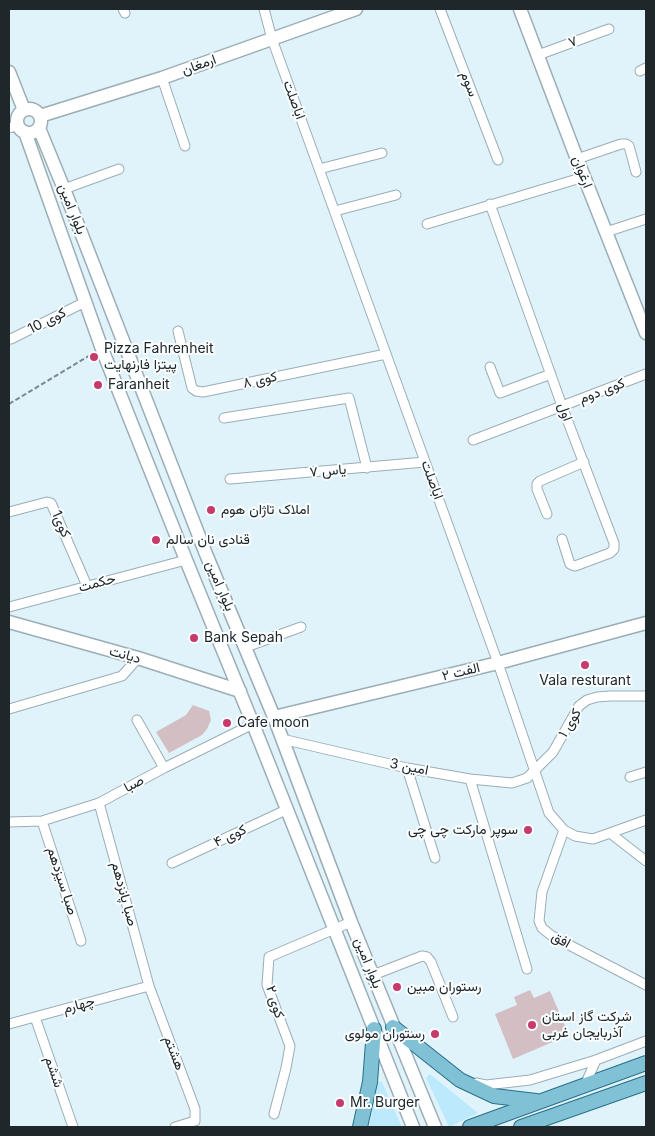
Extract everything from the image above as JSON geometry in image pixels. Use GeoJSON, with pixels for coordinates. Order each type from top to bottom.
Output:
{"type":"FeatureCollection","features":[{"type":"Feature","properties":{"kind":"main road","name":"ارمغان"},"geometry":{"type":"LineString","coordinates":[[40,122],[356,9]]}},
{"type":"Feature","properties":{"kind":"main road","name":"ارغوان"},"geometry":{"type":"LineString","coordinates":[[520,9],[576,159],[646,333]]}},
{"type":"Feature","properties":{"kind":"main road"},"geometry":{"type":"LineString","coordinates":[[9,72],[24,110]]}},
{"type":"Feature","properties":{"kind":"main road"},"geometry":{"type":"LineString","coordinates":[[24,110],[36,110],[40,122],[32,132],[17,128],[18,118],[24,110]]}},
{"type":"Feature","properties":{"kind":"main road","name":"بلوار امین"},"geometry":{"type":"LineString","coordinates":[[40,122],[64,189],[206,554],[274,717],[351,922],[434,1127]]}},
{"type":"Feature","properties":{"kind":"main road","name":"بلوار امین"},"geometry":{"type":"LineString","coordinates":[[17,128],[186,560],[288,809],[413,1127]]}},
{"type":"Feature","properties":{"kind":"main road"},"geometry":{"type":"LineString","coordinates":[[186,560],[206,554]]}},
{"type":"Feature","properties":{"kind":"main road","name":"دیانت"},"geometry":{"type":"LineString","coordinates":[[9,622],[138,658],[240,691]]}},
{"type":"Feature","properties":{"kind":"main road","name":"الفت ۲"},"geometry":{"type":"LineString","coordinates":[[274,717],[498,663],[646,622]]}},
{"type":"Feature","properties":{"kind":"main road"},"geometry":{"type":"LineString","coordinates":[[393,1027],[460,1080],[494,1096],[539,1102]]}},
{"type":"Feature","properties":{"kind":"main road"},"geometry":{"type":"LineString","coordinates":[[360,1127],[370,1082],[374,1029]]}},
{"type":"Feature","properties":{"kind":"main road"},"geometry":{"type":"LineString","coordinates":[[470,1127],[646,1063]]}},
{"type":"Feature","properties":{"kind":"main road"},"geometry":{"type":"LineString","coordinates":[[528,1126],[646,1083]]}},
{"type":"Feature","properties":{"kind":"street","name":"اباصلت"},"geometry":{"type":"LineString","coordinates":[[264,9],[272,38],[498,663],[549,814],[564,830]]}},
{"type":"Feature","properties":{"kind":"street","name":"سوم"},"geometry":{"type":"LineString","coordinates":[[440,9],[498,160]]}},
{"type":"Feature","properties":{"kind":"street","name":"۷"},"geometry":{"type":"LineString","coordinates":[[538,55],[609,29]]}},
{"type":"Feature","properties":{"kind":"street"},"geometry":{"type":"LineString","coordinates":[[162,78],[185,146]]}},
{"type":"Feature","properties":{"kind":"street"},"geometry":{"type":"LineString","coordinates":[[576,159],[626,144],[629,146],[636,172]]}},
{"type":"Feature","properties":{"kind":"street"},"geometry":{"type":"LineString","coordinates":[[320,170],[382,154]]}},
{"type":"Feature","properties":{"kind":"street"},"geometry":{"type":"LineString","coordinates":[[64,189],[119,170]]}},
{"type":"Feature","properties":{"kind":"street"},"geometry":{"type":"LineString","coordinates":[[427,224],[584,177]]}},
{"type":"Feature","properties":{"kind":"street"},"geometry":{"type":"LineString","coordinates":[[335,211],[396,196]]}},
{"type":"Feature","properties":{"kind":"street","name":"اول"},"geometry":{"type":"LineString","coordinates":[[490,204],[562,406],[614,543],[614,549],[610,553],[575,566],[570,564],[562,539]]}},
{"type":"Feature","properties":{"kind":"street"},"geometry":{"type":"LineString","coordinates":[[606,232],[646,219]]}},
{"type":"Feature","properties":{"kind":"street","name":"کوی 10"},"geometry":{"type":"LineString","coordinates":[[9,339],[85,302]]}},
{"type":"Feature","properties":{"kind":"street","name":"کوی ۸"},"geometry":{"type":"LineString","coordinates":[[178,331],[192,388],[203,392],[386,354]]}},
{"type":"Feature","properties":{"kind":"street"},"geometry":{"type":"LineString","coordinates":[[490,367],[500,393],[551,374]]}},
{"type":"Feature","properties":{"kind":"street","name":"کوی دوم"},"geometry":{"type":"LineString","coordinates":[[473,440],[646,374]]}},
{"type":"Feature","properties":{"kind":"street"},"geometry":{"type":"LineString","coordinates":[[224,418],[349,398],[367,468]]}},
{"type":"Feature","properties":{"kind":"street","name":"یاس ۷"},"geometry":{"type":"LineString","coordinates":[[230,479],[425,462]]}},
{"type":"Feature","properties":{"kind":"street"},"geometry":{"type":"LineString","coordinates":[[547,514],[537,489],[540,481],[584,462]]}},
{"type":"Feature","properties":{"kind":"street","name":"کوی1"},"geometry":{"type":"LineString","coordinates":[[9,512],[47,502],[51,503],[87,586]]}},
{"type":"Feature","properties":{"kind":"street","name":"حکمت"},"geometry":{"type":"LineString","coordinates":[[9,607],[186,560]]}},
{"type":"Feature","properties":{"kind":"street"},"geometry":{"type":"LineString","coordinates":[[246,647],[301,627]]}},
{"type":"Feature","properties":{"kind":"street"},"geometry":{"type":"LineString","coordinates":[[9,709],[122,676],[138,658]]}},
{"type":"Feature","properties":{"kind":"street","name":"کوی ۱"},"geometry":{"type":"LineString","coordinates":[[534,771],[553,752],[579,706],[587,700],[597,697],[646,696]]}},
{"type":"Feature","properties":{"kind":"street"},"geometry":{"type":"LineString","coordinates":[[137,720],[164,768]]}},
{"type":"Feature","properties":{"kind":"street","name":"صبا"},"geometry":{"type":"LineString","coordinates":[[9,822],[42,821],[98,803],[253,724]]}},
{"type":"Feature","properties":{"kind":"street","name":"امین 3"},"geometry":{"type":"LineString","coordinates":[[282,739],[407,768],[470,779],[512,783],[527,778],[534,771]]}},
{"type":"Feature","properties":{"kind":"street"},"geometry":{"type":"LineString","coordinates":[[407,768],[435,858]]}},
{"type":"Feature","properties":{"kind":"street"},"geometry":{"type":"LineString","coordinates":[[630,777],[646,772]]}},
{"type":"Feature","properties":{"kind":"street"},"geometry":{"type":"LineString","coordinates":[[470,779],[527,969]]}},
{"type":"Feature","properties":{"kind":"street","name":"صبا پانزدهم"},"geometry":{"type":"LineString","coordinates":[[98,803],[149,986]]}},
{"type":"Feature","properties":{"kind":"street","name":"کوی ۴"},"geometry":{"type":"LineString","coordinates":[[172,863],[288,809]]}},
{"type":"Feature","properties":{"kind":"street"},"geometry":{"type":"LineString","coordinates":[[564,830],[575,836],[593,838],[646,820]]}},
{"type":"Feature","properties":{"kind":"street","name":"صبا سیزدهم"},"geometry":{"type":"LineString","coordinates":[[42,821],[81,941]]}},
{"type":"Feature","properties":{"kind":"street","name":"افق"},"geometry":{"type":"LineString","coordinates":[[564,830],[542,892],[538,920],[542,928],[552,936],[646,985]]}},
{"type":"Feature","properties":{"kind":"street"},"geometry":{"type":"LineString","coordinates":[[610,833],[646,861]]}},
{"type":"Feature","properties":{"kind":"street"},"geometry":{"type":"LineString","coordinates":[[334,929],[351,922]]}},
{"type":"Feature","properties":{"kind":"street","name":"کوی ۲"},"geometry":{"type":"LineString","coordinates":[[274,1114],[290,1046],[267,985],[269,957],[334,929]]}},
{"type":"Feature","properties":{"kind":"street"},"geometry":{"type":"LineString","coordinates":[[373,975],[422,956],[427,957],[431,962],[453,1017]]}},
{"type":"Feature","properties":{"kind":"street","name":"چهارم"},"geometry":{"type":"LineString","coordinates":[[9,1024],[149,986]]}},
{"type":"Feature","properties":{"kind":"street","name":"هشتم"},"geometry":{"type":"LineString","coordinates":[[149,986],[195,1109],[195,1121],[175,1127]]}},
{"type":"Feature","properties":{"kind":"street","name":"ششم"},"geometry":{"type":"LineString","coordinates":[[35,1017],[73,1127]]}},
{"type":"Feature","properties":{"kind":"street"},"geometry":{"type":"LineString","coordinates":[[460,1080],[486,1085],[530,1080],[596,1060],[646,1041]]}},
{"type":"Feature","properties":{"kind":"street"},"geometry":{"type":"LineString","coordinates":[[585,1085],[596,1060]]}},
{"type":"Feature","properties":{"kind":"path"},"geometry":{"type":"LineString","coordinates":[[9,404],[102,348]]}},
{"type":"Feature","properties":{"kind":"shaded area"},"geometry":{"type":"Polygon","coordinates":[[[430,1074],[478,1113],[449,1127],[426,1078],[430,1074]]]}},
{"type":"Feature","properties":{"kind":"shaded area"},"geometry":{"type":"Polygon","coordinates":[[[378,1081],[382,1082],[402,1127],[369,1127],[378,1081]]]}},
{"type":"Feature","properties":{"kind":"building"},"geometry":{"type":"Polygon","coordinates":[[[193,705],[209,711],[211,720],[207,729],[202,735],[169,753],[156,732],[186,715],[193,705]]]}},
{"type":"Feature","properties":{"kind":"building","name":"شرکت گاز استان آذربایجان غربی"},"geometry":{"type":"Polygon","coordinates":[[[530,990],[534,998],[550,991],[569,1035],[513,1059],[495,1014],[517,1005],[514,997],[530,990]]]}},
{"type":"Feature","properties":{"kind":"place","name":"Pizza Fahrenheit پیتزا فارنهایت"},"geometry":{"type":"Point","coordinates":[94,357]}},
{"type":"Feature","properties":{"kind":"place","name":"Faranheit"},"geometry":{"type":"Point","coordinates":[98,385]}},
{"type":"Feature","properties":{"kind":"place","name":"املاک تاژان هوم"},"geometry":{"type":"Point","coordinates":[211,510]}},
{"type":"Feature","properties":{"kind":"place","name":"قنادی نان سالم"},"geometry":{"type":"Point","coordinates":[156,540]}},
{"type":"Feature","properties":{"kind":"place","name":"Bank Sepah"},"geometry":{"type":"Point","coordinates":[194,638]}},
{"type":"Feature","properties":{"kind":"place","name":"Vala resturant"},"geometry":{"type":"Point","coordinates":[585,665]}},
{"type":"Feature","properties":{"kind":"place","name":"Cafe moon"},"geometry":{"type":"Point","coordinates":[227,723]}},
{"type":"Feature","properties":{"kind":"place","name":"سوپر مارکت چی چی"},"geometry":{"type":"Point","coordinates":[528,830]}},
{"type":"Feature","properties":{"kind":"place","name":"رستوران مبین"},"geometry":{"type":"Point","coordinates":[397,987]}},
{"type":"Feature","properties":{"kind":"place","name":"شرکت گاز استان آذربایجان غربی"},"geometry":{"type":"Point","coordinates":[532,1025]}},
{"type":"Feature","properties":{"kind":"place","name":"رستوران مولوی"},"geometry":{"type":"Point","coordinates":[435,1034]}},
{"type":"Feature","properties":{"kind":"place","name":"Mr. Burger"},"geometry":{"type":"Point","coordinates":[340,1103]}}]}
